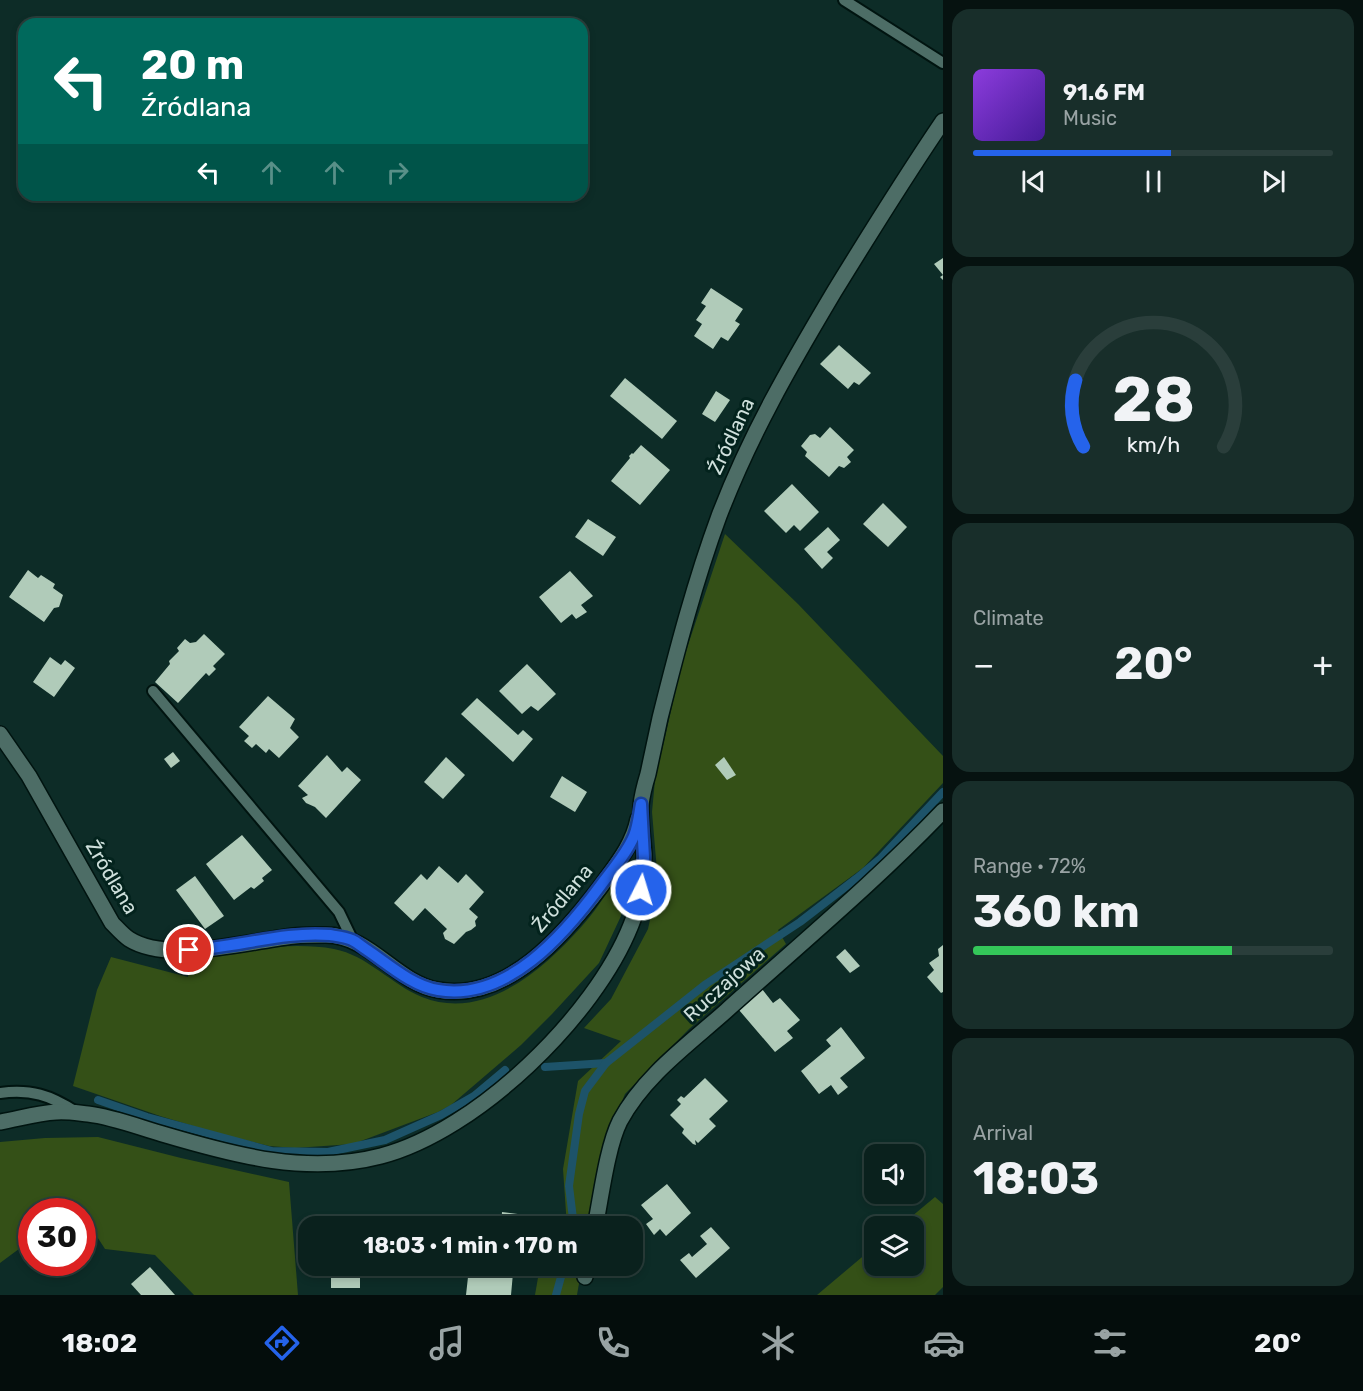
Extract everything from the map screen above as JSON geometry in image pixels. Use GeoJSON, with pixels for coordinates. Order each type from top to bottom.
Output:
{"type":"FeatureCollection","features":[{"type":"Feature","properties":{"kind":"street","name":"Źródlana"},"geometry":{"type":"LineString","coordinates":[[0,734],[29,776],[112,923],[129,939],[149,947],[172,950],[207,949],[295,936],[329,935],[352,939],[415,982],[436,990],[460,992],[482,988],[509,976],[541,954],[577,918],[618,863],[635,835],[677,650],[717,522],[737,469],[768,405],[811,330],[858,252],[943,121]]}},
{"type":"Feature","properties":{"kind":"street","name":"Źródlana"},"geometry":{"type":"LineString","coordinates":[[0,1122],[57,1112],[93,1114],[256,1160],[303,1164],[347,1162],[384,1155],[424,1139],[460,1120],[497,1093],[548,1046],[614,962],[632,924],[641,890],[644,858],[641,804]]}},
{"type":"Feature","properties":{"kind":"street","name":"Ruczajowa"},"geometry":{"type":"LineString","coordinates":[[597,1216],[608,1160],[619,1123],[640,1089],[880,874],[943,811]]}},
{"type":"Feature","properties":{"kind":"lane"},"geometry":{"type":"LineString","coordinates":[[844,0],[943,63]]}},
{"type":"Feature","properties":{"kind":"lane"},"geometry":{"type":"LineString","coordinates":[[153,692],[339,912],[352,939]]}},
{"type":"Feature","properties":{"kind":"lane"},"geometry":{"type":"LineString","coordinates":[[0,1093],[13,1091],[39,1093],[57,1099],[79,1113]]}},
{"type":"Feature","properties":{"kind":"green space"},"geometry":{"type":"Polygon","coordinates":[[[725,534],[798,604],[943,756],[943,783],[863,868],[778,930],[786,944],[689,1029],[625,1094],[609,1133],[592,1216],[566,1216],[563,1169],[578,1081],[621,1041],[584,1028],[611,999],[648,929],[658,883],[652,812],[655,780],[682,663],[725,534]]]}},
{"type":"Feature","properties":{"kind":"green space"},"geometry":{"type":"Polygon","coordinates":[[[629,859],[621,916],[599,963],[521,1045],[451,1105],[438,1112],[353,1144],[295,1148],[269,1146],[220,1134],[73,1086],[97,990],[111,957],[188,977],[189,959],[262,948],[299,946],[334,949],[357,957],[422,997],[445,1003],[468,1003],[490,997],[511,987],[549,959],[589,918],[629,859]]]}},
{"type":"Feature","properties":{"kind":"green space"},"geometry":{"type":"Polygon","coordinates":[[[98,1137],[289,1182],[298,1295],[194,1295],[155,1255],[105,1249],[96,1235],[96,1198],[18,1198],[18,1250],[0,1263],[0,1142],[98,1137]]]}},
{"type":"Feature","properties":{"kind":"green space"},"geometry":{"type":"Polygon","coordinates":[[[935,1197],[943,1204],[943,1287],[935,1295],[817,1295],[864,1255],[864,1276],[924,1276],[924,1216],[912,1216],[935,1197]]]}},
{"type":"Feature","properties":{"kind":"green space"},"geometry":{"type":"Polygon","coordinates":[[[538,1276],[580,1276],[577,1295],[535,1295],[538,1276]]]}},
{"type":"Feature","properties":{"kind":"building"},"geometry":{"type":"Polygon","coordinates":[[[943,258],[943,275],[934,264],[943,258]]]}},
{"type":"Feature","properties":{"kind":"building"},"geometry":{"type":"Polygon","coordinates":[[[711,288],[743,309],[735,321],[740,324],[728,341],[721,337],[713,349],[694,336],[702,324],[696,320],[706,306],[701,303],[711,288]]]}},
{"type":"Feature","properties":{"kind":"building"},"geometry":{"type":"Polygon","coordinates":[[[839,345],[871,373],[859,385],[854,382],[848,389],[820,364],[839,345]]]}},
{"type":"Feature","properties":{"kind":"building"},"geometry":{"type":"Polygon","coordinates":[[[625,378],[677,421],[662,439],[610,396],[625,378]]]}},
{"type":"Feature","properties":{"kind":"building"},"geometry":{"type":"Polygon","coordinates":[[[716,391],[730,400],[715,422],[702,414],[716,391]]]}},
{"type":"Feature","properties":{"kind":"building"},"geometry":{"type":"Polygon","coordinates":[[[830,427],[854,450],[847,457],[851,462],[844,468],[839,466],[829,477],[805,456],[807,452],[801,446],[810,435],[815,434],[820,438],[830,427]]]}},
{"type":"Feature","properties":{"kind":"building"},"geometry":{"type":"Polygon","coordinates":[[[641,445],[670,470],[640,505],[611,481],[630,458],[629,456],[641,445]]]}},
{"type":"Feature","properties":{"kind":"building"},"geometry":{"type":"Polygon","coordinates":[[[792,484],[819,512],[800,531],[794,525],[786,533],[764,511],[792,484]]]}},
{"type":"Feature","properties":{"kind":"building"},"geometry":{"type":"Polygon","coordinates":[[[883,503],[907,527],[888,547],[863,524],[883,503]]]}},
{"type":"Feature","properties":{"kind":"building"},"geometry":{"type":"Polygon","coordinates":[[[588,519],[616,537],[603,556],[575,537],[588,519]]]}},
{"type":"Feature","properties":{"kind":"building"},"geometry":{"type":"Polygon","coordinates":[[[828,527],[840,540],[827,552],[833,558],[822,569],[804,549],[828,527]]]}},
{"type":"Feature","properties":{"kind":"building"},"geometry":{"type":"Polygon","coordinates":[[[28,570],[38,578],[41,575],[55,584],[53,588],[63,595],[59,607],[54,608],[44,622],[9,597],[28,570]]]}},
{"type":"Feature","properties":{"kind":"building"},"geometry":{"type":"Polygon","coordinates":[[[570,571],[593,596],[581,605],[587,612],[576,619],[572,614],[561,623],[539,597],[570,571]]]}},
{"type":"Feature","properties":{"kind":"building"},"geometry":{"type":"Polygon","coordinates":[[[204,634],[225,654],[213,666],[216,669],[209,676],[206,673],[178,703],[155,682],[170,664],[169,661],[179,651],[177,648],[185,639],[190,643],[196,642],[204,634]]]}},
{"type":"Feature","properties":{"kind":"building"},"geometry":{"type":"Polygon","coordinates":[[[50,657],[61,665],[65,660],[75,668],[54,697],[33,682],[50,657]]]}},
{"type":"Feature","properties":{"kind":"building"},"geometry":{"type":"Polygon","coordinates":[[[527,664],[556,694],[538,711],[531,706],[522,714],[499,691],[527,664]]]}},
{"type":"Feature","properties":{"kind":"building"},"geometry":{"type":"Polygon","coordinates":[[[268,696],[295,719],[290,728],[299,737],[279,758],[269,749],[266,753],[256,744],[252,748],[244,741],[249,736],[239,727],[268,696]]]}},
{"type":"Feature","properties":{"kind":"building"},"geometry":{"type":"Polygon","coordinates":[[[477,698],[518,735],[523,730],[533,739],[513,762],[461,714],[477,698]]]}},
{"type":"Feature","properties":{"kind":"building"},"geometry":{"type":"Polygon","coordinates":[[[173,752],[180,761],[171,768],[164,759],[173,752]]]}},
{"type":"Feature","properties":{"kind":"building"},"geometry":{"type":"Polygon","coordinates":[[[327,755],[342,772],[347,767],[361,780],[326,818],[315,807],[306,803],[302,798],[308,795],[298,786],[327,755]]]}},
{"type":"Feature","properties":{"kind":"building"},"geometry":{"type":"Polygon","coordinates":[[[446,757],[465,775],[443,799],[424,782],[446,757]]]}},
{"type":"Feature","properties":{"kind":"building"},"geometry":{"type":"Polygon","coordinates":[[[724,757],[736,775],[727,780],[715,765],[724,757]]]}},
{"type":"Feature","properties":{"kind":"building"},"geometry":{"type":"Polygon","coordinates":[[[562,776],[587,792],[575,812],[550,797],[562,776]]]}},
{"type":"Feature","properties":{"kind":"building"},"geometry":{"type":"Polygon","coordinates":[[[242,835],[272,870],[254,889],[251,887],[234,900],[206,864],[242,835]]]}},
{"type":"Feature","properties":{"kind":"building"},"geometry":{"type":"Polygon","coordinates":[[[439,866],[458,883],[466,874],[484,892],[469,909],[478,917],[475,921],[476,926],[454,944],[445,939],[443,933],[447,929],[425,908],[413,921],[394,903],[421,874],[427,880],[439,866]]]}},
{"type":"Feature","properties":{"kind":"building"},"geometry":{"type":"Polygon","coordinates":[[[195,876],[224,916],[205,929],[176,890],[195,876]]]}},
{"type":"Feature","properties":{"kind":"building"},"geometry":{"type":"Polygon","coordinates":[[[943,945],[943,992],[941,993],[927,977],[934,970],[929,963],[939,956],[938,949],[943,945]]]}},
{"type":"Feature","properties":{"kind":"building"},"geometry":{"type":"Polygon","coordinates":[[[845,949],[860,966],[850,973],[836,957],[845,949]]]}},
{"type":"Feature","properties":{"kind":"building"},"geometry":{"type":"Polygon","coordinates":[[[762,989],[773,1003],[780,998],[800,1020],[787,1031],[793,1038],[775,1052],[739,1010],[762,989]]]}},
{"type":"Feature","properties":{"kind":"building"},"geometry":{"type":"Polygon","coordinates":[[[841,1027],[865,1058],[840,1078],[848,1087],[838,1095],[831,1085],[819,1094],[801,1071],[831,1046],[826,1040],[841,1027]]]}},
{"type":"Feature","properties":{"kind":"building"},"geometry":{"type":"Polygon","coordinates":[[[705,1078],[728,1101],[709,1119],[716,1126],[698,1143],[695,1140],[696,1145],[682,1133],[684,1129],[670,1115],[681,1104],[677,1100],[681,1096],[684,1098],[705,1078]]]}},
{"type":"Feature","properties":{"kind":"building"},"geometry":{"type":"Polygon","coordinates":[[[667,1184],[691,1213],[666,1236],[660,1229],[654,1235],[646,1224],[653,1219],[641,1205],[667,1184]]]}},
{"type":"Feature","properties":{"kind":"building"},"geometry":{"type":"Polygon","coordinates":[[[502,1212],[533,1216],[502,1216],[502,1212]]]}},
{"type":"Feature","properties":{"kind":"building"},"geometry":{"type":"Polygon","coordinates":[[[711,1227],[730,1248],[696,1278],[680,1260],[689,1253],[692,1257],[707,1244],[700,1236],[711,1227]]]}},
{"type":"Feature","properties":{"kind":"building"},"geometry":{"type":"Polygon","coordinates":[[[150,1267],[175,1295],[141,1295],[131,1284],[150,1267]]]}},
{"type":"Feature","properties":{"kind":"building"},"geometry":{"type":"Polygon","coordinates":[[[331,1276],[360,1276],[360,1288],[331,1288],[331,1276]]]}},
{"type":"Feature","properties":{"kind":"building"},"geometry":{"type":"Polygon","coordinates":[[[468,1276],[489,1278],[489,1276],[513,1276],[511,1295],[466,1295],[468,1276]]]}},
{"type":"Feature","properties":{"kind":"waterway"},"geometry":{"type":"LineString","coordinates":[[573,1216],[569,1186],[579,1114],[585,1091],[606,1063],[706,984],[800,922],[857,878],[881,858],[943,792]]}},
{"type":"Feature","properties":{"kind":"waterway"},"geometry":{"type":"LineString","coordinates":[[545,1067],[606,1063]]}},
{"type":"Feature","properties":{"kind":"waterway"},"geometry":{"type":"LineString","coordinates":[[98,1100],[147,1117],[272,1151],[328,1152],[385,1140],[441,1115],[474,1096],[505,1070]]}},
{"type":"Feature","properties":{"kind":"waterway"},"geometry":{"type":"LineString","coordinates":[[556,1295],[561,1276]]}},
{"type":"Feature","properties":{"kind":"route"},"geometry":{"type":"LineString","coordinates":[[189,950],[295,936],[329,935],[352,939],[415,982],[436,990],[460,992],[482,988],[509,976],[541,954],[577,918],[618,863],[635,835],[641,804],[644,858],[641,890]]}}]}
